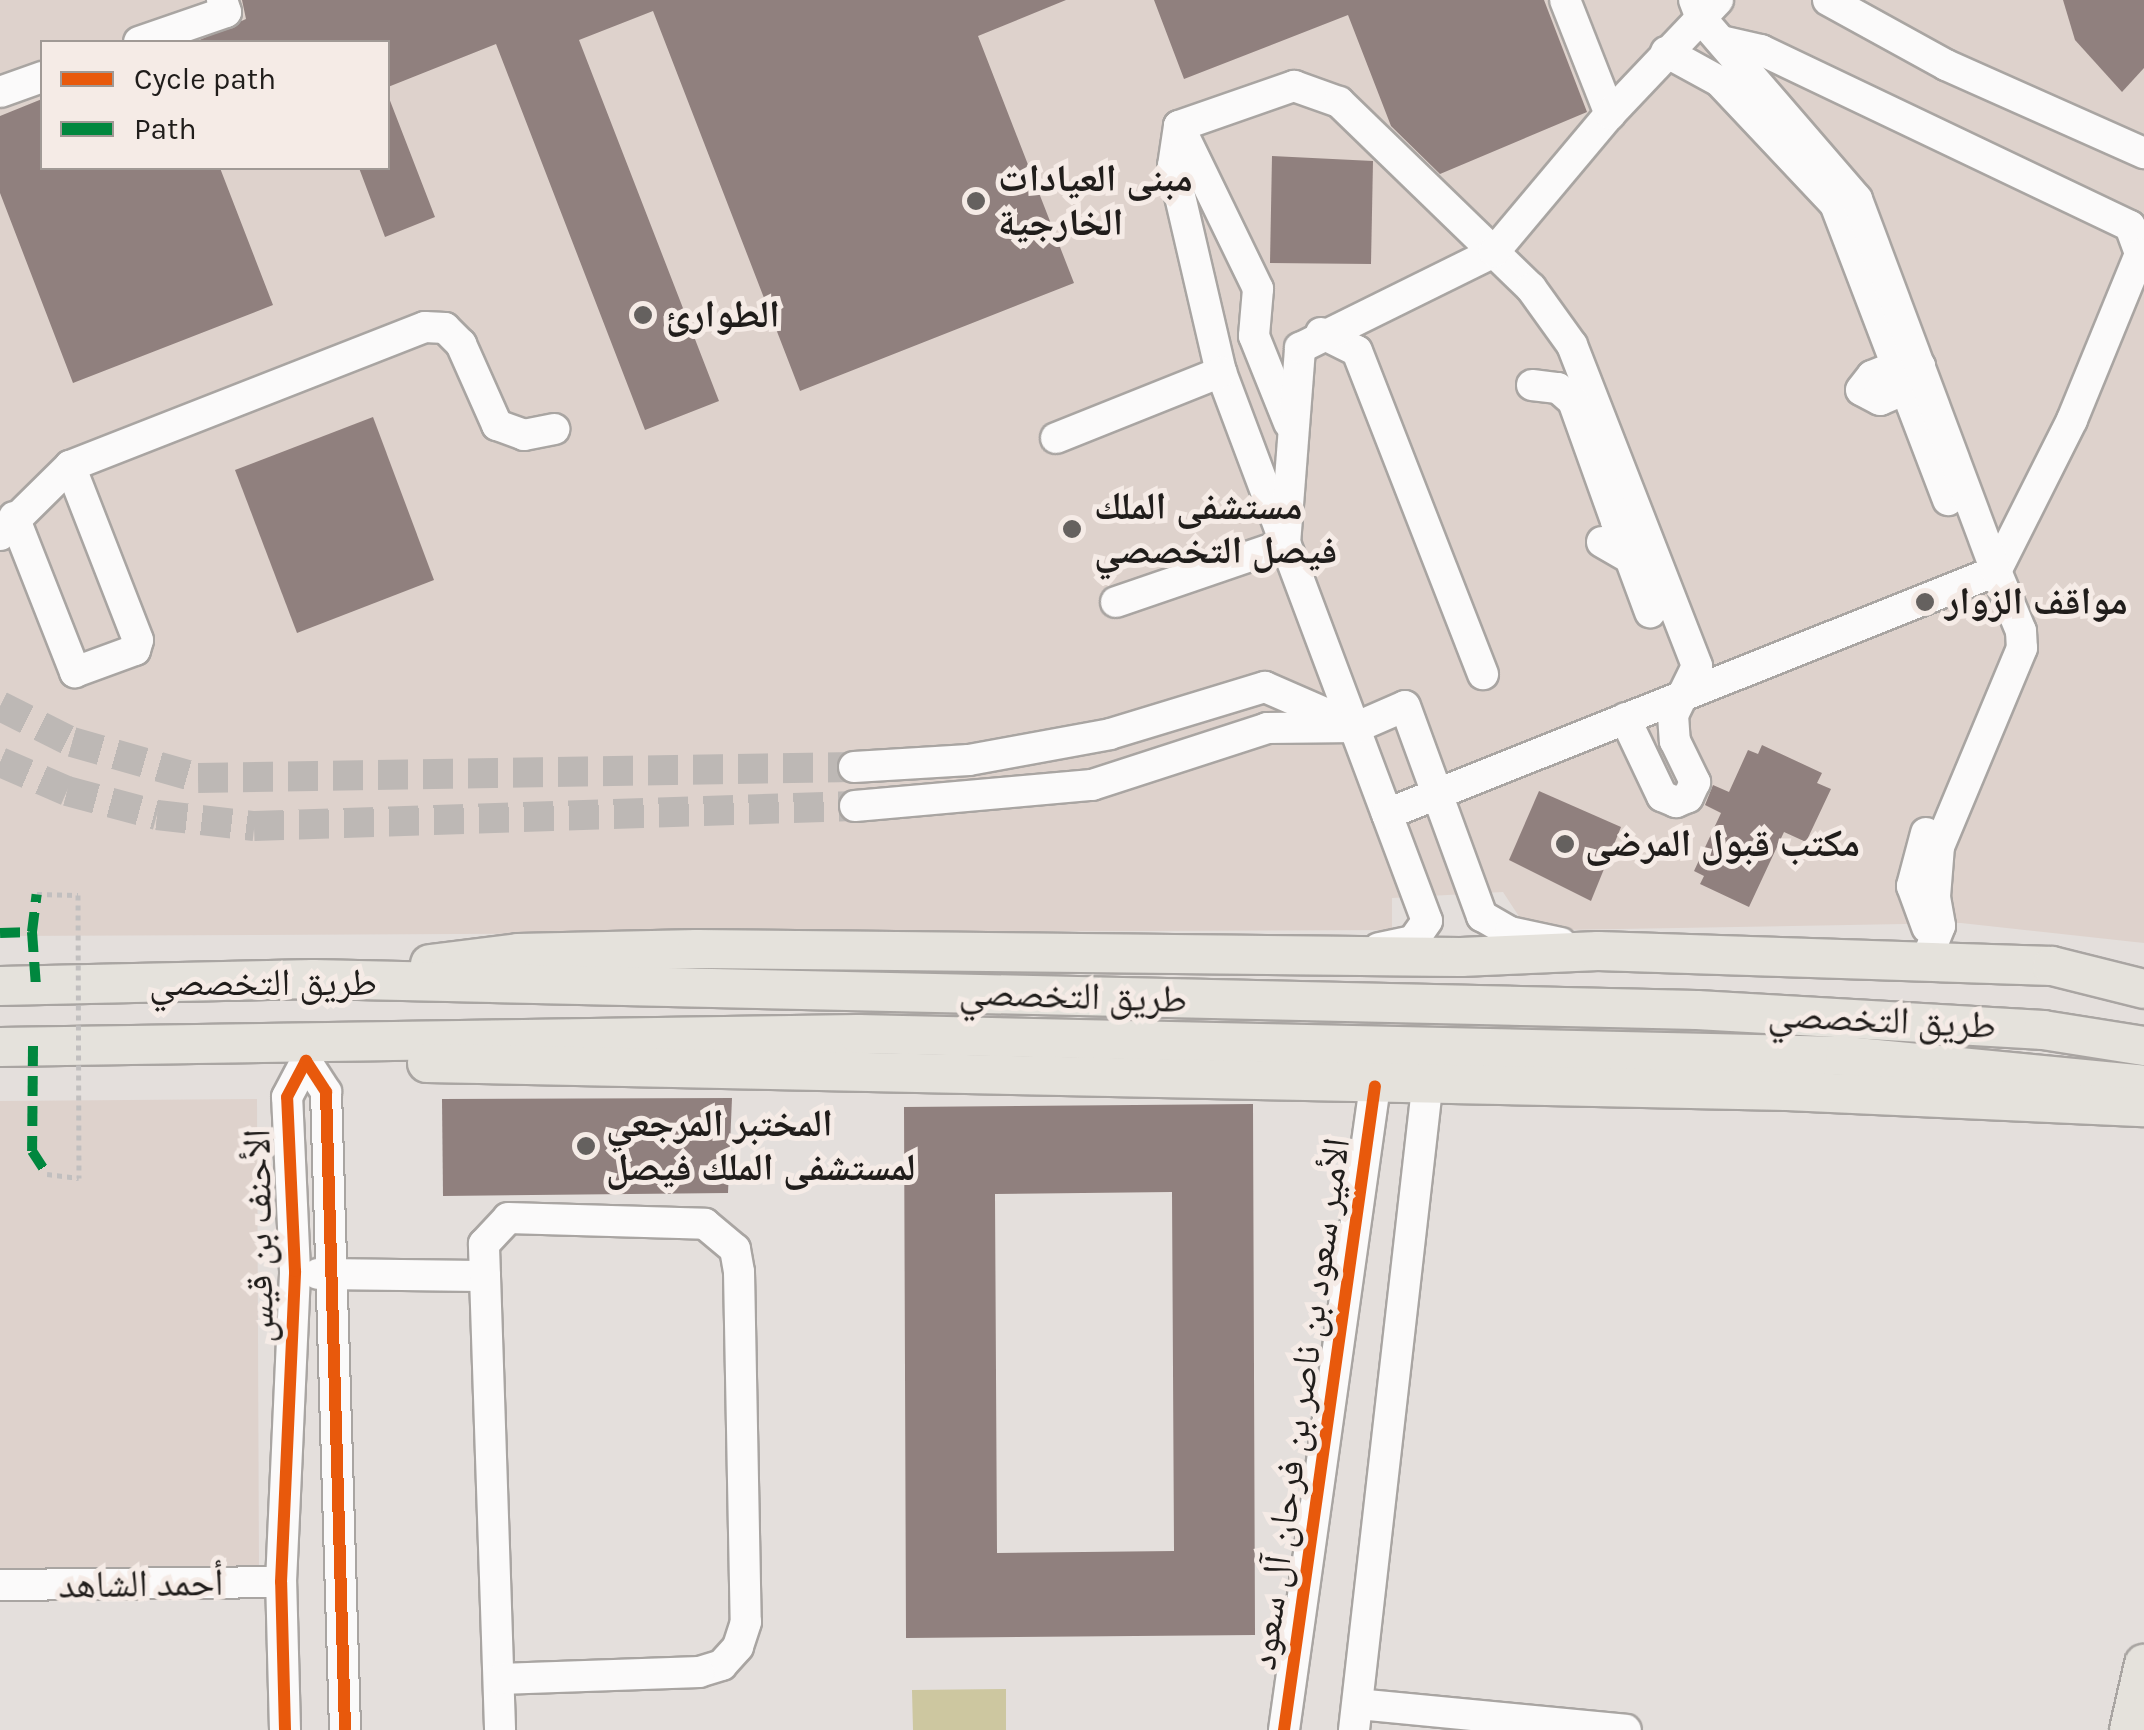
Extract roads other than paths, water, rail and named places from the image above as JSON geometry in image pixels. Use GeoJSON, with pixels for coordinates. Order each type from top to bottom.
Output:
{"type":"FeatureCollection","features":[{"type":"Feature","properties":{"kind":"main road"},"geometry":{"type":"LineString","coordinates":[[313,979],[518,954],[598,952],[1348,955],[1598,951],[2144,970]]}},
{"type":"Feature","properties":{"kind":"main road"},"geometry":{"type":"LineString","coordinates":[[2052,966],[2144,989]]}},
{"type":"Feature","properties":{"kind":"main road"},"geometry":{"type":"LineString","coordinates":[[2052,966],[2144,1010]]}},
{"type":"Feature","properties":{"kind":"main road","name":"طريق التخصصي"},"geometry":{"type":"LineString","coordinates":[[0,986],[313,979],[1698,1010],[2043,1030],[2144,1046]]}},
{"type":"Feature","properties":{"kind":"main road","name":"طريق التخصصي"},"geometry":{"type":"LineString","coordinates":[[0,1046],[136,1046],[338,1038],[858,1034],[1845,1056],[2144,1085]]}},
{"type":"Feature","properties":{"kind":"main road"},"geometry":{"type":"LineString","coordinates":[[136,1046],[306,1061],[1427,1088],[1787,1091],[2144,1107]]}},
{"type":"Feature","properties":{"kind":"main road"},"geometry":{"type":"LineString","coordinates":[[2129,1730],[2144,1664]]}},
{"type":"Feature","properties":{"kind":"street"},"geometry":{"type":"LineString","coordinates":[[145,40],[226,12],[222,0]]}},
{"type":"Feature","properties":{"kind":"street"},"geometry":{"type":"LineString","coordinates":[[1565,0],[1610,114]]}},
{"type":"Feature","properties":{"kind":"street"},"geometry":{"type":"LineString","coordinates":[[1828,0],[1946,65],[2144,154]]}},
{"type":"Feature","properties":{"kind":"street"},"geometry":{"type":"LineString","coordinates":[[1285,544],[1300,348],[1320,333],[1494,252],[1704,6],[1726,42],[1857,198],[1908,373]]}},
{"type":"Feature","properties":{"kind":"street"},"geometry":{"type":"LineString","coordinates":[[1387,814],[1987,576],[2072,420],[2140,254],[2130,226],[1761,50],[1726,42]]}},
{"type":"Feature","properties":{"kind":"street"},"geometry":{"type":"LineString","coordinates":[[1666,52],[1719,81],[1835,204],[1908,373],[1987,576],[2021,631],[2022,648],[1939,846],[1940,926],[1926,960]]}},
{"type":"Feature","properties":{"kind":"street"},"geometry":{"type":"LineString","coordinates":[[0,92],[40,78]]}},
{"type":"Feature","properties":{"kind":"street"},"geometry":{"type":"LineString","coordinates":[[1179,126],[1294,86],[1339,102],[1494,252],[1572,345],[1697,666],[1674,716],[1676,741],[1695,782],[1688,798],[1676,802],[1662,796],[1625,718]]}},
{"type":"Feature","properties":{"kind":"street"},"geometry":{"type":"LineString","coordinates":[[1179,126],[1173,166],[1221,372],[1427,921],[1413,940],[1348,955]]}},
{"type":"Feature","properties":{"kind":"street"},"geometry":{"type":"LineString","coordinates":[[1179,126],[1258,288],[1254,336],[1293,433]]}},
{"type":"Feature","properties":{"kind":"street"},"geometry":{"type":"LineString","coordinates":[[70,466],[138,640],[135,650],[74,672],[7,526],[70,466],[425,327],[445,328],[461,344],[498,425],[524,435],[554,429]]}},
{"type":"Feature","properties":{"kind":"street"},"geometry":{"type":"LineString","coordinates":[[1320,333],[1357,352],[1482,674]]}},
{"type":"Feature","properties":{"kind":"street"},"geometry":{"type":"LineString","coordinates":[[1056,438],[1221,372]]}},
{"type":"Feature","properties":{"kind":"street"},"geometry":{"type":"LineString","coordinates":[[1532,386],[1558,388],[1573,401],[1616,522],[1655,556]]}},
{"type":"Feature","properties":{"kind":"street"},"geometry":{"type":"LineString","coordinates":[[1602,542],[1630,558],[1650,612]]}},
{"type":"Feature","properties":{"kind":"street"},"geometry":{"type":"LineString","coordinates":[[1116,602],[1285,544]]}},
{"type":"Feature","properties":{"kind":"street"},"geometry":{"type":"LineString","coordinates":[[854,766],[969,760],[1110,734],[1265,687],[1357,727]]}},
{"type":"Feature","properties":{"kind":"street"},"geometry":{"type":"LineString","coordinates":[[855,806],[1092,786],[1266,728],[1357,727],[1405,706],[1482,916],[1510,932],[1598,951]]}},
{"type":"Feature","properties":{"kind":"street","name":"الأحنف بن قيس"},"geometry":{"type":"LineString","coordinates":[[286,1730],[281,1582],[296,1272],[286,1098],[306,1061],[326,1092],[335,1275],[345,1730]]}},
{"type":"Feature","properties":{"kind":"street","name":"الأمير سعود بن ناصر بن فرحان آل سعود"},"geometry":{"type":"LineString","coordinates":[[1284,1730],[1375,1086]]}},
{"type":"Feature","properties":{"kind":"street"},"geometry":{"type":"LineString","coordinates":[[1427,1088],[1356,1717],[1626,1730]]}},
{"type":"Feature","properties":{"kind":"street"},"geometry":{"type":"LineString","coordinates":[[500,1679],[699,1672],[722,1665],[738,1647],[746,1622],[739,1272],[735,1249],[705,1224],[508,1218],[484,1244],[500,1730]]}},
{"type":"Feature","properties":{"kind":"street"},"geometry":{"type":"LineString","coordinates":[[296,1272],[485,1276]]}},
{"type":"Feature","properties":{"kind":"street","name":"أحمد الشاهد"},"geometry":{"type":"LineString","coordinates":[[0,1585],[281,1582]]}},
{"type":"Feature","properties":{"kind":"tunnel"},"geometry":{"type":"LineString","coordinates":[[0,706],[72,742],[198,778],[854,767]]}},
{"type":"Feature","properties":{"kind":"tunnel"},"geometry":{"type":"LineString","coordinates":[[0,762],[67,791],[157,815],[254,826],[855,806]]}},
{"type":"Feature","properties":{"kind":"place","name":"مبنى العيادات الخارجية"},"geometry":{"type":"Point","coordinates":[976,201]}},
{"type":"Feature","properties":{"kind":"place","name":"الطوارئ"},"geometry":{"type":"Point","coordinates":[643,315]}},
{"type":"Feature","properties":{"kind":"place","name":"مستشفى الملك فيصل التخصصي"},"geometry":{"type":"Point","coordinates":[1072,529]}},
{"type":"Feature","properties":{"kind":"place","name":"مواقف الزوار"},"geometry":{"type":"Point","coordinates":[1925,602]}},
{"type":"Feature","properties":{"kind":"place","name":"مكتب قبول المرضى"},"geometry":{"type":"Point","coordinates":[1565,844]}},
{"type":"Feature","properties":{"kind":"place","name":"المختبر المرجعي لمستشفى الملك فيصل"},"geometry":{"type":"Point","coordinates":[586,1146]}}]}
